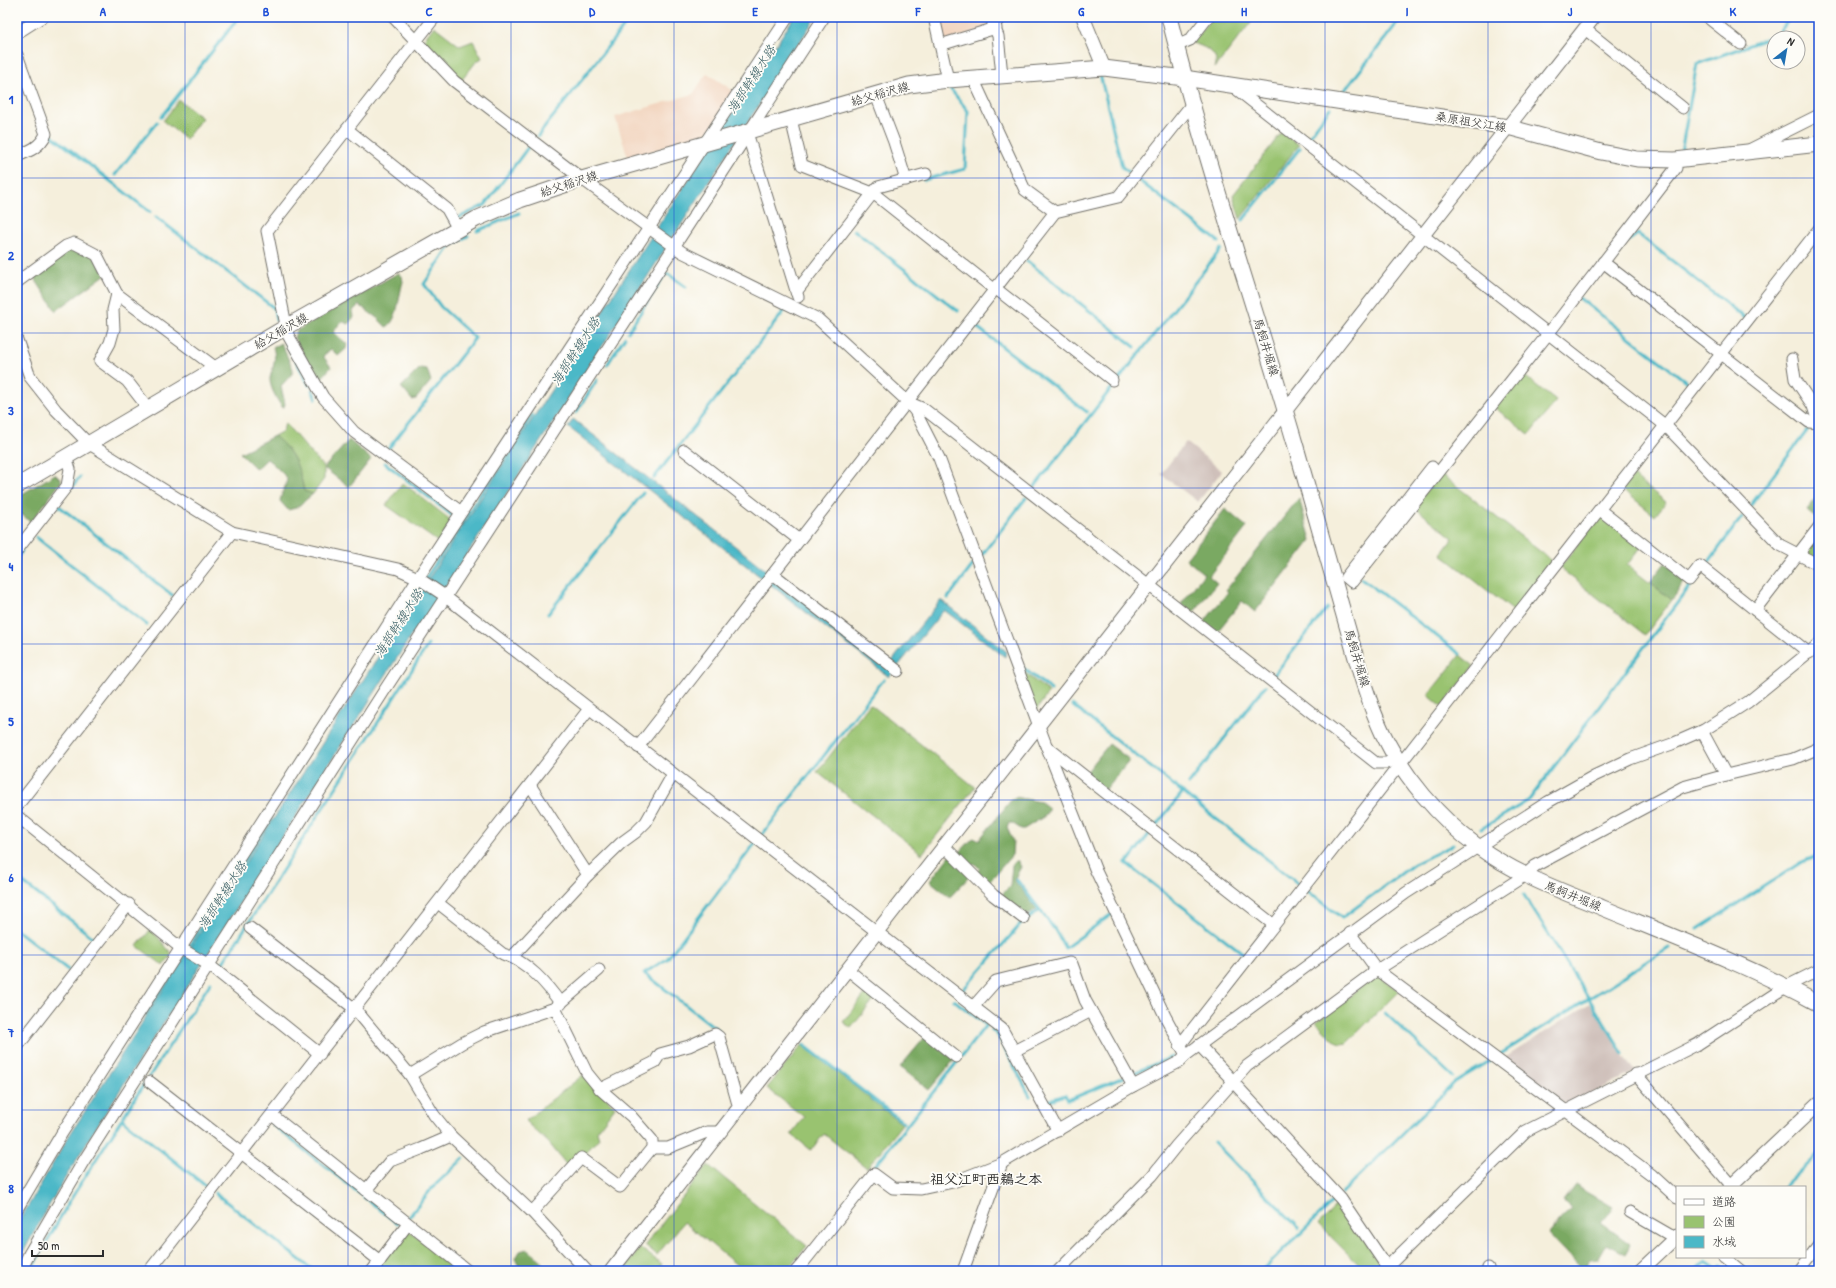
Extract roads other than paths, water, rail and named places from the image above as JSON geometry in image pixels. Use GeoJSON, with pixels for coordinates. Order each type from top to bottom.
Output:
{"type":"FeatureCollection","features":[{"type":"Feature","properties":{"kind":"main road"},"geometry":{"type":"LineString","coordinates":[[1169,17],[1184,78]]}},
{"type":"Feature","properties":{"kind":"main road","name":"給父稲沢線"},"geometry":{"type":"LineString","coordinates":[[17,486],[286,327],[458,229],[520,200],[582,179],[909,86],[948,80],[1002,75],[1104,68],[1184,78]]}},
{"type":"Feature","properties":{"kind":"main road","name":"桑原祖父江線"},"geometry":{"type":"LineString","coordinates":[[1184,78],[1508,127],[1601,152],[1638,159],[1675,160],[1819,144]]}},
{"type":"Feature","properties":{"kind":"main road","name":"馬飼井堀線"},"geometry":{"type":"LineString","coordinates":[[1184,78],[1285,411],[1342,583],[1363,680],[1383,734],[1414,783],[1430,804],[1453,827],[1478,847],[1524,876],[1736,963],[1787,986],[1819,1004]]}},
{"type":"Feature","properties":{"kind":"street"},"geometry":{"type":"LineString","coordinates":[[17,33],[42,17]]}},
{"type":"Feature","properties":{"kind":"street"},"geometry":{"type":"LineString","coordinates":[[393,17],[454,81],[582,179],[673,245],[818,319],[915,411],[939,458],[1038,725],[1096,872],[1186,1055]]}},
{"type":"Feature","properties":{"kind":"street"},"geometry":{"type":"LineString","coordinates":[[436,17],[268,231],[288,335],[323,397],[354,432],[461,512]]}},
{"type":"Feature","properties":{"kind":"street"},"geometry":{"type":"LineString","coordinates":[[17,1209],[62,1133],[461,512],[651,230],[788,17]]}},
{"type":"Feature","properties":{"kind":"street"},"geometry":{"type":"LineString","coordinates":[[21,1271],[29,1254],[83,1162],[444,595],[824,17]]}},
{"type":"Feature","properties":{"kind":"street"},"geometry":{"type":"LineString","coordinates":[[934,17],[948,80]]}},
{"type":"Feature","properties":{"kind":"street"},"geometry":{"type":"LineString","coordinates":[[1002,17],[993,24],[996,28],[1002,75]]}},
{"type":"Feature","properties":{"kind":"street"},"geometry":{"type":"LineString","coordinates":[[1083,17],[1104,68]]}},
{"type":"Feature","properties":{"kind":"street"},"geometry":{"type":"LineString","coordinates":[[1176,46],[1190,40],[1208,17]]}},
{"type":"Feature","properties":{"kind":"street"},"geometry":{"type":"LineString","coordinates":[[611,1271],[1594,17]]}},
{"type":"Feature","properties":{"kind":"street"},"geometry":{"type":"LineString","coordinates":[[1707,17],[1741,44]]}},
{"type":"Feature","properties":{"kind":"street"},"geometry":{"type":"LineString","coordinates":[[940,45],[996,28]]}},
{"type":"Feature","properties":{"kind":"street"},"geometry":{"type":"LineString","coordinates":[[1585,29],[1683,108]]}},
{"type":"Feature","properties":{"kind":"street"},"geometry":{"type":"LineString","coordinates":[[17,54],[46,134],[40,144],[34,149],[17,156]]}},
{"type":"Feature","properties":{"kind":"street"},"geometry":{"type":"LineString","coordinates":[[973,78],[1025,190],[1055,212]]}},
{"type":"Feature","properties":{"kind":"street"},"geometry":{"type":"LineString","coordinates":[[1230,85],[1666,426],[1780,545],[1819,565]]}},
{"type":"Feature","properties":{"kind":"street"},"geometry":{"type":"LineString","coordinates":[[876,95],[894,142],[906,180]]}},
{"type":"Feature","properties":{"kind":"street"},"geometry":{"type":"LineString","coordinates":[[638,746],[1055,212],[1118,197],[1192,104]]}},
{"type":"Feature","properties":{"kind":"street"},"geometry":{"type":"LineString","coordinates":[[1747,151],[1819,114]]}},
{"type":"Feature","properties":{"kind":"street"},"geometry":{"type":"LineString","coordinates":[[791,120],[802,165],[873,193],[1112,380]]}},
{"type":"Feature","properties":{"kind":"street"},"geometry":{"type":"LineString","coordinates":[[347,129],[447,209],[458,229]]}},
{"type":"Feature","properties":{"kind":"street"},"geometry":{"type":"LineString","coordinates":[[747,133],[796,292],[803,310]]}},
{"type":"Feature","properties":{"kind":"street"},"geometry":{"type":"LineString","coordinates":[[1342,583],[1352,582],[1548,334],[1676,168],[1675,160]]}},
{"type":"Feature","properties":{"kind":"street"},"geometry":{"type":"LineString","coordinates":[[796,292],[878,187],[926,174]]}},
{"type":"Feature","properties":{"kind":"street"},"geometry":{"type":"LineString","coordinates":[[1180,1045],[1390,777],[1399,760],[1600,510],[1819,229]]}},
{"type":"Feature","properties":{"kind":"street"},"geometry":{"type":"LineString","coordinates":[[17,282],[66,246],[74,243],[97,255],[117,294],[216,368]]}},
{"type":"Feature","properties":{"kind":"street"},"geometry":{"type":"LineString","coordinates":[[1603,262],[1809,422],[1819,422],[1813,406],[1795,379],[1792,359]]}},
{"type":"Feature","properties":{"kind":"street"},"geometry":{"type":"LineString","coordinates":[[117,294],[113,310],[114,329],[110,343],[100,361],[126,381],[148,408]]}},
{"type":"Feature","properties":{"kind":"street"},"geometry":{"type":"LineString","coordinates":[[17,340],[30,377],[56,410],[88,443],[232,532],[398,569],[419,579],[444,595],[1002,1029],[1058,1131]]}},
{"type":"Feature","properties":{"kind":"street"},"geometry":{"type":"LineString","coordinates":[[907,402],[924,409],[1376,763],[1376,767],[1390,777]]}},
{"type":"Feature","properties":{"kind":"street"},"geometry":{"type":"LineString","coordinates":[[684,450],[799,540]]}},
{"type":"Feature","properties":{"kind":"street"},"geometry":{"type":"LineString","coordinates":[[17,548],[67,486],[70,469],[66,457]]}},
{"type":"Feature","properties":{"kind":"street"},"geometry":{"type":"LineString","coordinates":[[1342,583],[1432,467]]}},
{"type":"Feature","properties":{"kind":"street"},"geometry":{"type":"LineString","coordinates":[[1600,510],[1689,580],[1700,566],[1809,653]]}},
{"type":"Feature","properties":{"kind":"street"},"geometry":{"type":"LineString","coordinates":[[1755,610],[1819,527]]}},
{"type":"Feature","properties":{"kind":"street"},"geometry":{"type":"LineString","coordinates":[[17,806],[232,532]]}},
{"type":"Feature","properties":{"kind":"street"},"geometry":{"type":"LineString","coordinates":[[770,577],[895,668]]}},
{"type":"Feature","properties":{"kind":"street"},"geometry":{"type":"LineString","coordinates":[[796,1271],[874,1174],[893,1188],[921,1189],[953,1182],[1002,1163],[1133,1086],[1179,1062],[1199,1045],[1406,893],[1548,802],[1594,776],[1630,759],[1702,731],[1748,702],[1819,644]]}},
{"type":"Feature","properties":{"kind":"street"},"geometry":{"type":"LineString","coordinates":[[149,1271],[589,709]]}},
{"type":"Feature","properties":{"kind":"street"},"geometry":{"type":"LineString","coordinates":[[1702,731],[1726,775]]}},
{"type":"Feature","properties":{"kind":"street"},"geometry":{"type":"LineString","coordinates":[[1046,745],[1274,926]]}},
{"type":"Feature","properties":{"kind":"street"},"geometry":{"type":"LineString","coordinates":[[1064,1269],[1152,1176],[1176,1146],[1247,1066],[1378,970],[1524,876],[1535,866],[1683,787],[1726,775],[1793,760],[1819,748]]}},
{"type":"Feature","properties":{"kind":"street"},"geometry":{"type":"LineString","coordinates":[[1376,763],[1387,763],[1399,760]]}},
{"type":"Feature","properties":{"kind":"street"},"geometry":{"type":"LineString","coordinates":[[512,957],[588,875],[621,843],[636,832],[646,822],[674,774]]}},
{"type":"Feature","properties":{"kind":"street"},"geometry":{"type":"LineString","coordinates":[[530,785],[588,875]]}},
{"type":"Feature","properties":{"kind":"street"},"geometry":{"type":"LineString","coordinates":[[17,816],[129,904],[182,948],[209,965],[320,1054]]}},
{"type":"Feature","properties":{"kind":"street"},"geometry":{"type":"LineString","coordinates":[[944,846],[994,895],[1023,918]]}},
{"type":"Feature","properties":{"kind":"street"},"geometry":{"type":"LineString","coordinates":[[438,903],[503,954],[512,957],[542,979],[558,1006],[587,1073],[600,1089],[630,1116],[652,1140],[652,1148],[620,1187],[581,1158],[532,1212]]}},
{"type":"Feature","properties":{"kind":"street"},"geometry":{"type":"LineString","coordinates":[[17,1047],[129,904]]}},
{"type":"Feature","properties":{"kind":"street"},"geometry":{"type":"LineString","coordinates":[[250,928],[355,1009],[410,1075],[434,1115],[451,1136],[532,1212],[587,1271]]}},
{"type":"Feature","properties":{"kind":"street"},"geometry":{"type":"LineString","coordinates":[[1350,933],[1378,970],[1652,1175],[1676,1197]]}},
{"type":"Feature","properties":{"kind":"street"},"geometry":{"type":"LineString","coordinates":[[973,1007],[996,980],[1069,963],[1072,964],[1091,1011],[1133,1086]]}},
{"type":"Feature","properties":{"kind":"street"},"geometry":{"type":"LineString","coordinates":[[847,969],[956,1057]]}},
{"type":"Feature","properties":{"kind":"street"},"geometry":{"type":"LineString","coordinates":[[410,1075],[462,1043],[484,1032],[558,1006],[599,970]]}},
{"type":"Feature","properties":{"kind":"street"},"geometry":{"type":"LineString","coordinates":[[1199,1045],[1341,1199],[1386,1269],[1526,1131],[1636,1074],[1698,1044],[1787,986],[1819,970]]}},
{"type":"Feature","properties":{"kind":"street"},"geometry":{"type":"LineString","coordinates":[[1014,1051],[1091,1011]]}},
{"type":"Feature","properties":{"kind":"street"},"geometry":{"type":"LineString","coordinates":[[600,1089],[655,1062],[660,1054],[689,1046],[715,1034],[720,1037],[739,1108]]}},
{"type":"Feature","properties":{"kind":"street"},"geometry":{"type":"LineString","coordinates":[[1636,1074],[1730,1186],[1819,1103]]}},
{"type":"Feature","properties":{"kind":"street"},"geometry":{"type":"LineString","coordinates":[[150,1082],[380,1261]]}},
{"type":"Feature","properties":{"kind":"street"},"geometry":{"type":"LineString","coordinates":[[272,1115],[468,1271]]}},
{"type":"Feature","properties":{"kind":"street"},"geometry":{"type":"LineString","coordinates":[[652,1148],[668,1148],[707,1132],[719,1132]]}},
{"type":"Feature","properties":{"kind":"street"},"geometry":{"type":"LineString","coordinates":[[366,1190],[390,1161],[451,1136]]}},
{"type":"Feature","properties":{"kind":"street"},"geometry":{"type":"LineString","coordinates":[[962,1271],[1002,1163]]}},
{"type":"Feature","properties":{"kind":"street"},"geometry":{"type":"LineString","coordinates":[[1630,1212],[1676,1237],[1640,1271]]}},
{"type":"Feature","properties":{"kind":"street"},"geometry":{"type":"LineString","coordinates":[[372,1271],[408,1224]]}},
{"type":"Feature","properties":{"kind":"street"},"geometry":{"type":"LineString","coordinates":[[1799,1271],[1819,1245]]}},
{"type":"Feature","properties":{"kind":"street"},"geometry":{"type":"LineString","coordinates":[[1725,1258],[1741,1271]]}},
{"type":"Feature","properties":{"kind":"water"},"geometry":{"type":"Polygon","coordinates":[[[794,17],[816,17],[446,587],[411,636],[71,1168],[17,1264],[17,1225],[69,1136],[427,581],[794,17]]]}},
{"type":"Feature","properties":{"kind":"water"},"geometry":{"type":"Polygon","coordinates":[[[573,419],[888,666],[940,601],[942,601],[1006,651],[1005,657],[944,610],[889,677],[568,427],[573,419]]]}},
{"type":"Feature","properties":{"kind":"waterway"},"geometry":{"type":"LineString","coordinates":[[161,117],[239,17]]}},
{"type":"Feature","properties":{"kind":"waterway"},"geometry":{"type":"LineString","coordinates":[[538,136],[631,17]]}},
{"type":"Feature","properties":{"kind":"waterway"},"geometry":{"type":"LineString","coordinates":[[1341,95],[1402,17]]}},
{"type":"Feature","properties":{"kind":"waterway"},"geometry":{"type":"LineString","coordinates":[[1681,152],[1697,64],[1777,35],[1791,17]]}},
{"type":"Feature","properties":{"kind":"waterway"},"geometry":{"type":"LineString","coordinates":[[17,45],[20,52]]}},
{"type":"Feature","properties":{"kind":"waterway"},"geometry":{"type":"LineString","coordinates":[[1100,74],[1122,167],[1130,173]]}},
{"type":"Feature","properties":{"kind":"waterway"},"geometry":{"type":"LineString","coordinates":[[924,180],[965,169],[968,111],[948,86]]}},
{"type":"Feature","properties":{"kind":"waterway"},"geometry":{"type":"LineString","coordinates":[[1308,138],[1330,108]]}},
{"type":"Feature","properties":{"kind":"waterway"},"geometry":{"type":"LineString","coordinates":[[115,175],[157,122]]}},
{"type":"Feature","properties":{"kind":"waterway"},"geometry":{"type":"LineString","coordinates":[[50,134],[150,212]]}},
{"type":"Feature","properties":{"kind":"waterway"},"geometry":{"type":"LineString","coordinates":[[456,219],[485,205],[529,146]]}},
{"type":"Feature","properties":{"kind":"waterway"},"geometry":{"type":"LineString","coordinates":[[1243,220],[1300,148]]}},
{"type":"Feature","properties":{"kind":"waterway"},"geometry":{"type":"LineString","coordinates":[[1137,179],[1219,242]]}},
{"type":"Feature","properties":{"kind":"waterway"},"geometry":{"type":"LineString","coordinates":[[477,231],[519,213]]}},
{"type":"Feature","properties":{"kind":"waterway"},"geometry":{"type":"LineString","coordinates":[[156,217],[274,308],[276,320]]}},
{"type":"Feature","properties":{"kind":"waterway"},"geometry":{"type":"LineString","coordinates":[[854,230],[958,311]]}},
{"type":"Feature","properties":{"kind":"waterway"},"geometry":{"type":"LineString","coordinates":[[1625,239],[1628,241],[1638,234],[1745,318]]}},
{"type":"Feature","properties":{"kind":"waterway"},"geometry":{"type":"LineString","coordinates":[[385,453],[475,338],[441,307],[424,284],[451,245],[468,236]]}},
{"type":"Feature","properties":{"kind":"waterway"},"geometry":{"type":"LineString","coordinates":[[1117,382],[1221,249]]}},
{"type":"Feature","properties":{"kind":"waterway"},"geometry":{"type":"LineString","coordinates":[[1027,261],[1135,347]]}},
{"type":"Feature","properties":{"kind":"waterway"},"geometry":{"type":"LineString","coordinates":[[646,304],[665,274],[668,274],[686,287]]}},
{"type":"Feature","properties":{"kind":"waterway"},"geometry":{"type":"LineString","coordinates":[[1579,298],[1692,386]]}},
{"type":"Feature","properties":{"kind":"waterway"},"geometry":{"type":"LineString","coordinates":[[628,332],[644,307]]}},
{"type":"Feature","properties":{"kind":"waterway"},"geometry":{"type":"LineString","coordinates":[[654,478],[785,310]]}},
{"type":"Feature","properties":{"kind":"waterway"},"geometry":{"type":"LineString","coordinates":[[973,324],[1087,412]]}},
{"type":"Feature","properties":{"kind":"waterway"},"geometry":{"type":"LineString","coordinates":[[607,365],[625,337]]}},
{"type":"Feature","properties":{"kind":"waterway"},"geometry":{"type":"LineString","coordinates":[[286,342],[309,385]]}},
{"type":"Feature","properties":{"kind":"waterway"},"geometry":{"type":"LineString","coordinates":[[576,413],[597,380]]}},
{"type":"Feature","properties":{"kind":"waterway"},"geometry":{"type":"LineString","coordinates":[[1033,489],[1114,385]]}},
{"type":"Feature","properties":{"kind":"waterway"},"geometry":{"type":"LineString","coordinates":[[1816,403],[1819,385]]}},
{"type":"Feature","properties":{"kind":"waterway"},"geometry":{"type":"LineString","coordinates":[[312,390],[316,398]]}},
{"type":"Feature","properties":{"kind":"waterway","name":"海部幹線水路"},"geometry":{"type":"LineString","coordinates":[[381,647],[532,415]]}},
{"type":"Feature","properties":{"kind":"waterway"},"geometry":{"type":"LineString","coordinates":[[1750,506],[1810,427]]}},
{"type":"Feature","properties":{"kind":"waterway"},"geometry":{"type":"LineString","coordinates":[[385,463],[453,516]]}},
{"type":"Feature","properties":{"kind":"waterway"},"geometry":{"type":"LineString","coordinates":[[73,486],[80,477]]}},
{"type":"Feature","properties":{"kind":"waterway"},"geometry":{"type":"LineString","coordinates":[[548,614],[643,493]]}},
{"type":"Feature","properties":{"kind":"waterway"},"geometry":{"type":"LineString","coordinates":[[981,556],[1026,498]]}},
{"type":"Feature","properties":{"kind":"waterway"},"geometry":{"type":"LineString","coordinates":[[59,506],[172,595]]}},
{"type":"Feature","properties":{"kind":"waterway"},"geometry":{"type":"LineString","coordinates":[[1705,567],[1742,517]]}},
{"type":"Feature","properties":{"kind":"waterway"},"geometry":{"type":"LineString","coordinates":[[36,537],[147,625]]}},
{"type":"Feature","properties":{"kind":"waterway"},"geometry":{"type":"LineString","coordinates":[[17,558],[22,551]]}},
{"type":"Feature","properties":{"kind":"waterway"},"geometry":{"type":"LineString","coordinates":[[948,598],[973,565]]}},
{"type":"Feature","properties":{"kind":"waterway"},"geometry":{"type":"LineString","coordinates":[[1361,578],[1460,654]]}},
{"type":"Feature","properties":{"kind":"waterway"},"geometry":{"type":"LineString","coordinates":[[1481,829],[1529,800],[1693,582]]}},
{"type":"Feature","properties":{"kind":"waterway"},"geometry":{"type":"LineString","coordinates":[[1274,675],[1327,608]]}},
{"type":"Feature","properties":{"kind":"waterway"},"geometry":{"type":"LineString","coordinates":[[222,964],[428,645]]}},
{"type":"Feature","properties":{"kind":"waterway"},"geometry":{"type":"LineString","coordinates":[[1023,668],[1051,690]]}},
{"type":"Feature","properties":{"kind":"waterway"},"geometry":{"type":"LineString","coordinates":[[761,836],[884,679]]}},
{"type":"Feature","properties":{"kind":"waterway"},"geometry":{"type":"LineString","coordinates":[[1189,784],[1265,686]]}},
{"type":"Feature","properties":{"kind":"waterway"},"geometry":{"type":"LineString","coordinates":[[1072,705],[1300,885]]}},
{"type":"Feature","properties":{"kind":"waterway"},"geometry":{"type":"LineString","coordinates":[[1154,828],[1183,792]]}},
{"type":"Feature","properties":{"kind":"waterway","name":"海部幹線水路"},"geometry":{"type":"LineString","coordinates":[[145,1014],[270,820]]}},
{"type":"Feature","properties":{"kind":"waterway"},"geometry":{"type":"LineString","coordinates":[[1126,864],[1150,833]]}},
{"type":"Feature","properties":{"kind":"waterway"},"geometry":{"type":"LineString","coordinates":[[718,1030],[644,973],[667,959],[756,842]]}},
{"type":"Feature","properties":{"kind":"waterway"},"geometry":{"type":"LineString","coordinates":[[1307,890],[1342,918],[1414,864],[1453,845]]}},
{"type":"Feature","properties":{"kind":"waterway"},"geometry":{"type":"LineString","coordinates":[[1698,929],[1800,863],[1819,855]]}},
{"type":"Feature","properties":{"kind":"waterway"},"geometry":{"type":"LineString","coordinates":[[1126,863],[1244,954]]}},
{"type":"Feature","properties":{"kind":"waterway"},"geometry":{"type":"LineString","coordinates":[[17,878],[96,940]]}},
{"type":"Feature","properties":{"kind":"waterway"},"geometry":{"type":"LineString","coordinates":[[1016,879],[1040,910]]}},
{"type":"Feature","properties":{"kind":"waterway"},"geometry":{"type":"LineString","coordinates":[[1524,895],[1623,1053]]}},
{"type":"Feature","properties":{"kind":"waterway"},"geometry":{"type":"LineString","coordinates":[[962,991],[1021,924],[1040,910],[1055,930],[1065,948],[1112,914]]}},
{"type":"Feature","properties":{"kind":"waterway"},"geometry":{"type":"LineString","coordinates":[[17,930],[68,970]]}},
{"type":"Feature","properties":{"kind":"waterway"},"geometry":{"type":"LineString","coordinates":[[1499,1055],[1669,948]]}},
{"type":"Feature","properties":{"kind":"waterway"},"geometry":{"type":"LineString","coordinates":[[149,1077],[211,982]]}},
{"type":"Feature","properties":{"kind":"waterway"},"geometry":{"type":"LineString","coordinates":[[954,1000],[986,1025],[962,1056]]}},
{"type":"Feature","properties":{"kind":"waterway"},"geometry":{"type":"LineString","coordinates":[[1385,1013],[1453,1077]]}},
{"type":"Feature","properties":{"kind":"waterway"},"geometry":{"type":"LineString","coordinates":[[992,1030],[997,1034],[1030,1096]]}},
{"type":"Feature","properties":{"kind":"waterway"},"geometry":{"type":"LineString","coordinates":[[804,1045],[904,1123]]}},
{"type":"Feature","properties":{"kind":"waterway"},"geometry":{"type":"LineString","coordinates":[[1129,1075],[1172,1057]]}},
{"type":"Feature","properties":{"kind":"waterway"},"geometry":{"type":"LineString","coordinates":[[1342,1193],[1455,1082],[1490,1061]]}},
{"type":"Feature","properties":{"kind":"waterway"},"geometry":{"type":"LineString","coordinates":[[870,1172],[957,1062]]}},
{"type":"Feature","properties":{"kind":"waterway"},"geometry":{"type":"LineString","coordinates":[[1047,1101],[1065,1095],[1068,1100],[1124,1077]]}},
{"type":"Feature","properties":{"kind":"waterway"},"geometry":{"type":"LineString","coordinates":[[35,1263],[69,1202],[144,1084]]}},
{"type":"Feature","properties":{"kind":"waterway"},"geometry":{"type":"LineString","coordinates":[[122,1119],[207,1187]]}},
{"type":"Feature","properties":{"kind":"waterway"},"geometry":{"type":"LineString","coordinates":[[272,1123],[397,1223]]}},
{"type":"Feature","properties":{"kind":"waterway"},"geometry":{"type":"LineString","coordinates":[[1214,1142],[1299,1228]]}},
{"type":"Feature","properties":{"kind":"waterway"},"geometry":{"type":"LineString","coordinates":[[1785,1186],[1819,1154]]}},
{"type":"Feature","properties":{"kind":"waterway"},"geometry":{"type":"LineString","coordinates":[[409,1217],[432,1188],[464,1158]]}},
{"type":"Feature","properties":{"kind":"waterway"},"geometry":{"type":"LineString","coordinates":[[215,1193],[314,1271]]}},
{"type":"Feature","properties":{"kind":"waterway"},"geometry":{"type":"LineString","coordinates":[[1262,1271],[1335,1200]]}},
{"type":"Feature","properties":{"kind":"waterway"},"geometry":{"type":"LineString","coordinates":[[17,1220],[22,1210]]}},
{"type":"Feature","properties":{"kind":"waterway"},"geometry":{"type":"LineString","coordinates":[[1696,1271],[1706,1261],[1718,1269],[1721,1265]]}},
{"type":"Feature","properties":{"kind":"district","name":"祖父江町西鵜之本"},"geometry":{"type":"Point","coordinates":[986,1179]}}]}
